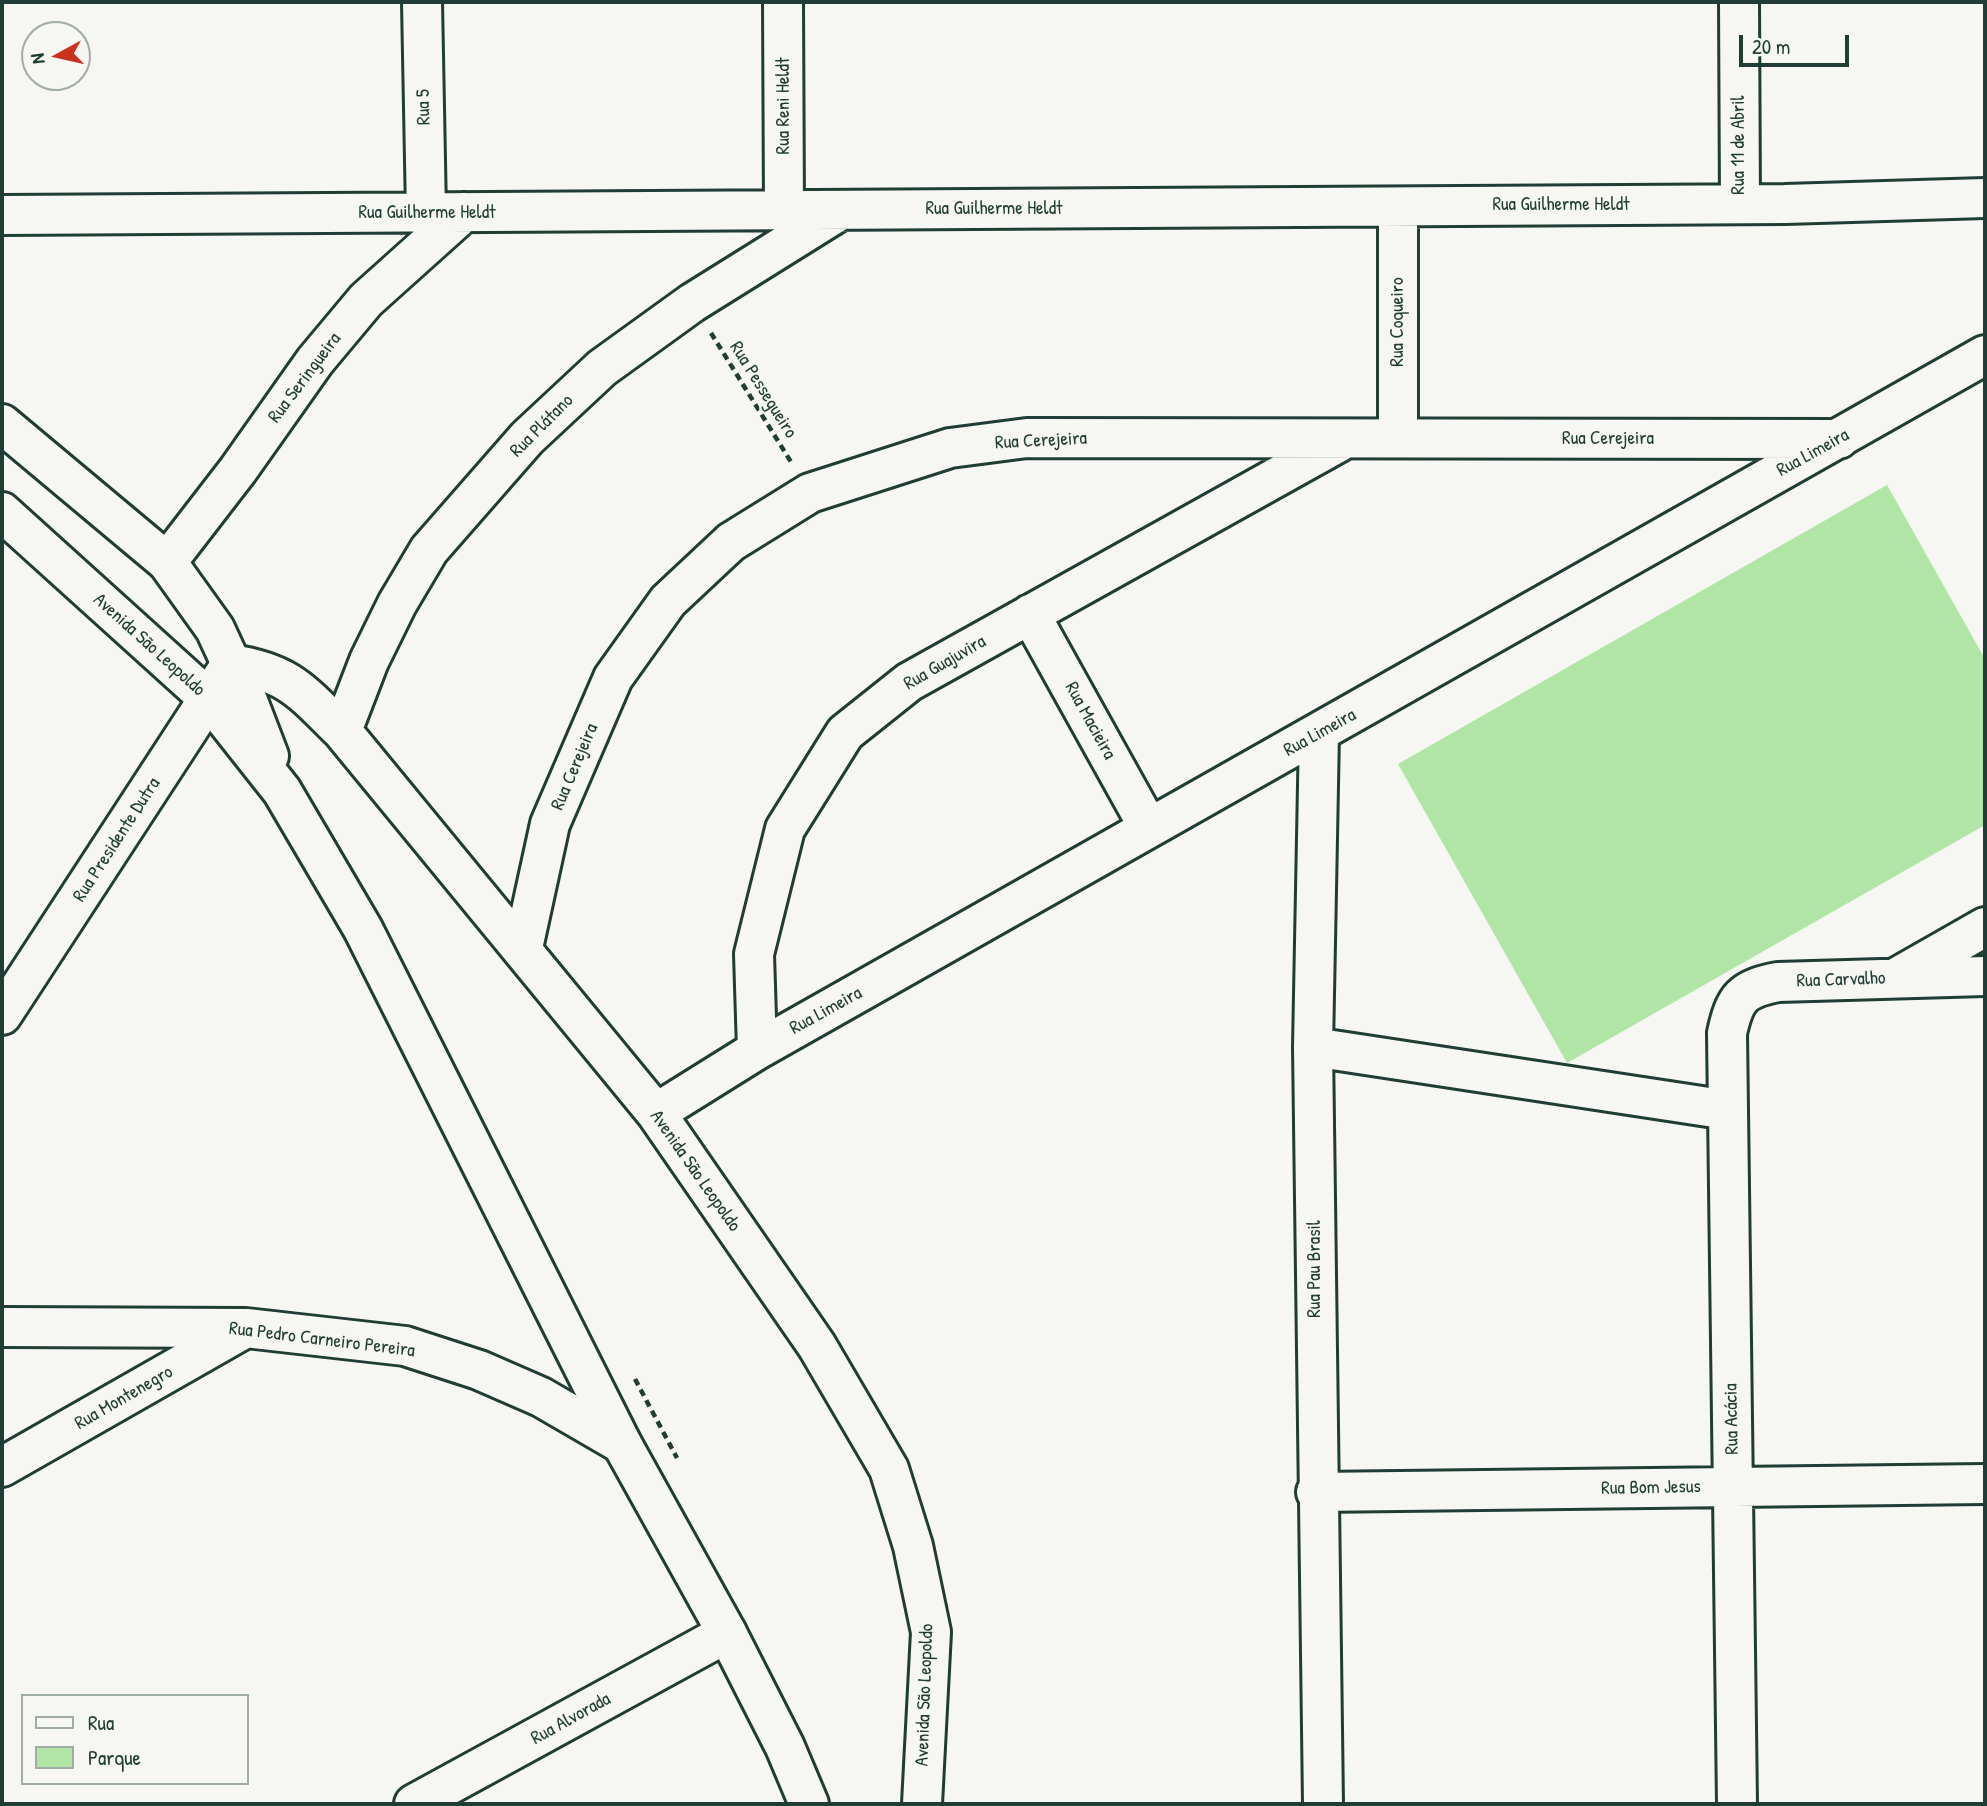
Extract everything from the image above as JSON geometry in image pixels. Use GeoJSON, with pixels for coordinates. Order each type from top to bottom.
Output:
{"type":"FeatureCollection","features":[{"type":"Feature","properties":{"kind":"street","name":"Rua 5"},"geometry":{"type":"LineString","coordinates":[[422,2],[426,213]]}},
{"type":"Feature","properties":{"kind":"street","name":"Rua Reni Heldt"},"geometry":{"type":"LineString","coordinates":[[783,2],[784,210]]}},
{"type":"Feature","properties":{"kind":"street","name":"Rua 11 de Abril"},"geometry":{"type":"LineString","coordinates":[[1739,2],[1740,204]]}},
{"type":"Feature","properties":{"kind":"street","name":"Rua Guilherme Heldt"},"geometry":{"type":"LineString","coordinates":[[2,215],[1740,204],[1985,198]]}},
{"type":"Feature","properties":{"kind":"street","name":"Rua Coqueiro"},"geometry":{"type":"LineString","coordinates":[[1398,206],[1398,438]]}},
{"type":"Feature","properties":{"kind":"street","name":"Rua Plátano"},"geometry":{"type":"LineString","coordinates":[[342,731],[369,661],[397,604],[429,550],[527,438],[601,368],[692,303],[841,210]]}},
{"type":"Feature","properties":{"kind":"street","name":"Rua Seringueira"},"geometry":{"type":"LineString","coordinates":[[167,562],[238,470],[315,362],[366,300],[464,212]]}},
{"type":"Feature","properties":{"kind":"street","name":"Rua Limeira"},"geometry":{"type":"LineString","coordinates":[[656,1113],[757,1050],[1985,355]]}},
{"type":"Feature","properties":{"kind":"street","name":"Avenida São Leopoldo"},"geometry":{"type":"LineString","coordinates":[[2,424],[167,562],[215,629],[232,664],[282,791]]}},
{"type":"Feature","properties":{"kind":"street","name":"Rua Cerejeira"},"geometry":{"type":"LineString","coordinates":[[523,948],[550,824],[612,678],[668,601],[731,542],[810,493],[950,448],[1027,438],[1839,439]]}},
{"type":"Feature","properties":{"kind":"street","name":"Rua Guajuvira"},"geometry":{"type":"LineString","coordinates":[[757,1050],[754,954],[785,829],[845,733],[909,682],[1346,438]]}},
{"type":"Feature","properties":{"kind":"street","name":"Avenida São Leopoldo"},"geometry":{"type":"LineString","coordinates":[[2,512],[210,700],[282,791],[363,929],[622,1444],[727,1633],[785,1747],[809,1804]]}},
{"type":"Feature","properties":{"kind":"street","name":"Rua Macieira"},"geometry":{"type":"LineString","coordinates":[[1030,614],[1149,828]]}},
{"type":"Feature","properties":{"kind":"street","name":"Avenida São Leopoldo"},"geometry":{"type":"LineString","coordinates":[[232,664],[283,677],[342,731],[656,1113],[817,1346],[889,1469],[913,1546],[930,1632],[922,1804]]}},
{"type":"Feature","properties":{"kind":"street","name":"Rua Presidente Dutra"},"geometry":{"type":"LineString","coordinates":[[2,1015],[232,664]]}},
{"type":"Feature","properties":{"kind":"street","name":"Rua Pau Brasil"},"geometry":{"type":"LineString","coordinates":[[1319,733],[1313,1046],[1316,1492],[1323,1804]]}},
{"type":"Feature","properties":{"kind":"street"},"geometry":{"type":"LineString","coordinates":[[1894,978],[1985,927]]}},
{"type":"Feature","properties":{"kind":"street","name":"Rua Carvalho"},"geometry":{"type":"LineString","coordinates":[[1727,1033],[1732,1012],[1741,995],[1756,986],[1778,982],[1985,976]]}},
{"type":"Feature","properties":{"kind":"street","name":"Rua Acácia"},"geometry":{"type":"LineString","coordinates":[[1727,1033],[1737,1804]]}},
{"type":"Feature","properties":{"kind":"street"},"geometry":{"type":"LineString","coordinates":[[1313,1046],[1728,1110]]}},
{"type":"Feature","properties":{"kind":"street","name":"Rua Pedro Carneiro Pereira"},"geometry":{"type":"LineString","coordinates":[[2,1327],[246,1328],[405,1346],[478,1370],[541,1397],[622,1444]]}},
{"type":"Feature","properties":{"kind":"street","name":"Rua Montenegro"},"geometry":{"type":"LineString","coordinates":[[2,1467],[246,1328]]}},
{"type":"Feature","properties":{"kind":"street","name":"Rua Bom Jesus"},"geometry":{"type":"LineString","coordinates":[[1316,1492],[1985,1484]]}},
{"type":"Feature","properties":{"kind":"street","name":"Rua Alvorada"},"geometry":{"type":"LineString","coordinates":[[414,1804],[727,1633]]}},
{"type":"Feature","properties":{"kind":"path","name":"Rua Pessegueiro"},"geometry":{"type":"LineString","coordinates":[[692,303],[810,493]]}},
{"type":"Feature","properties":{"kind":"green space"},"geometry":{"type":"Polygon","coordinates":[[[1887,485],[1985,659],[1985,825],[1567,1063],[1398,764],[1887,485]]]}}]}
